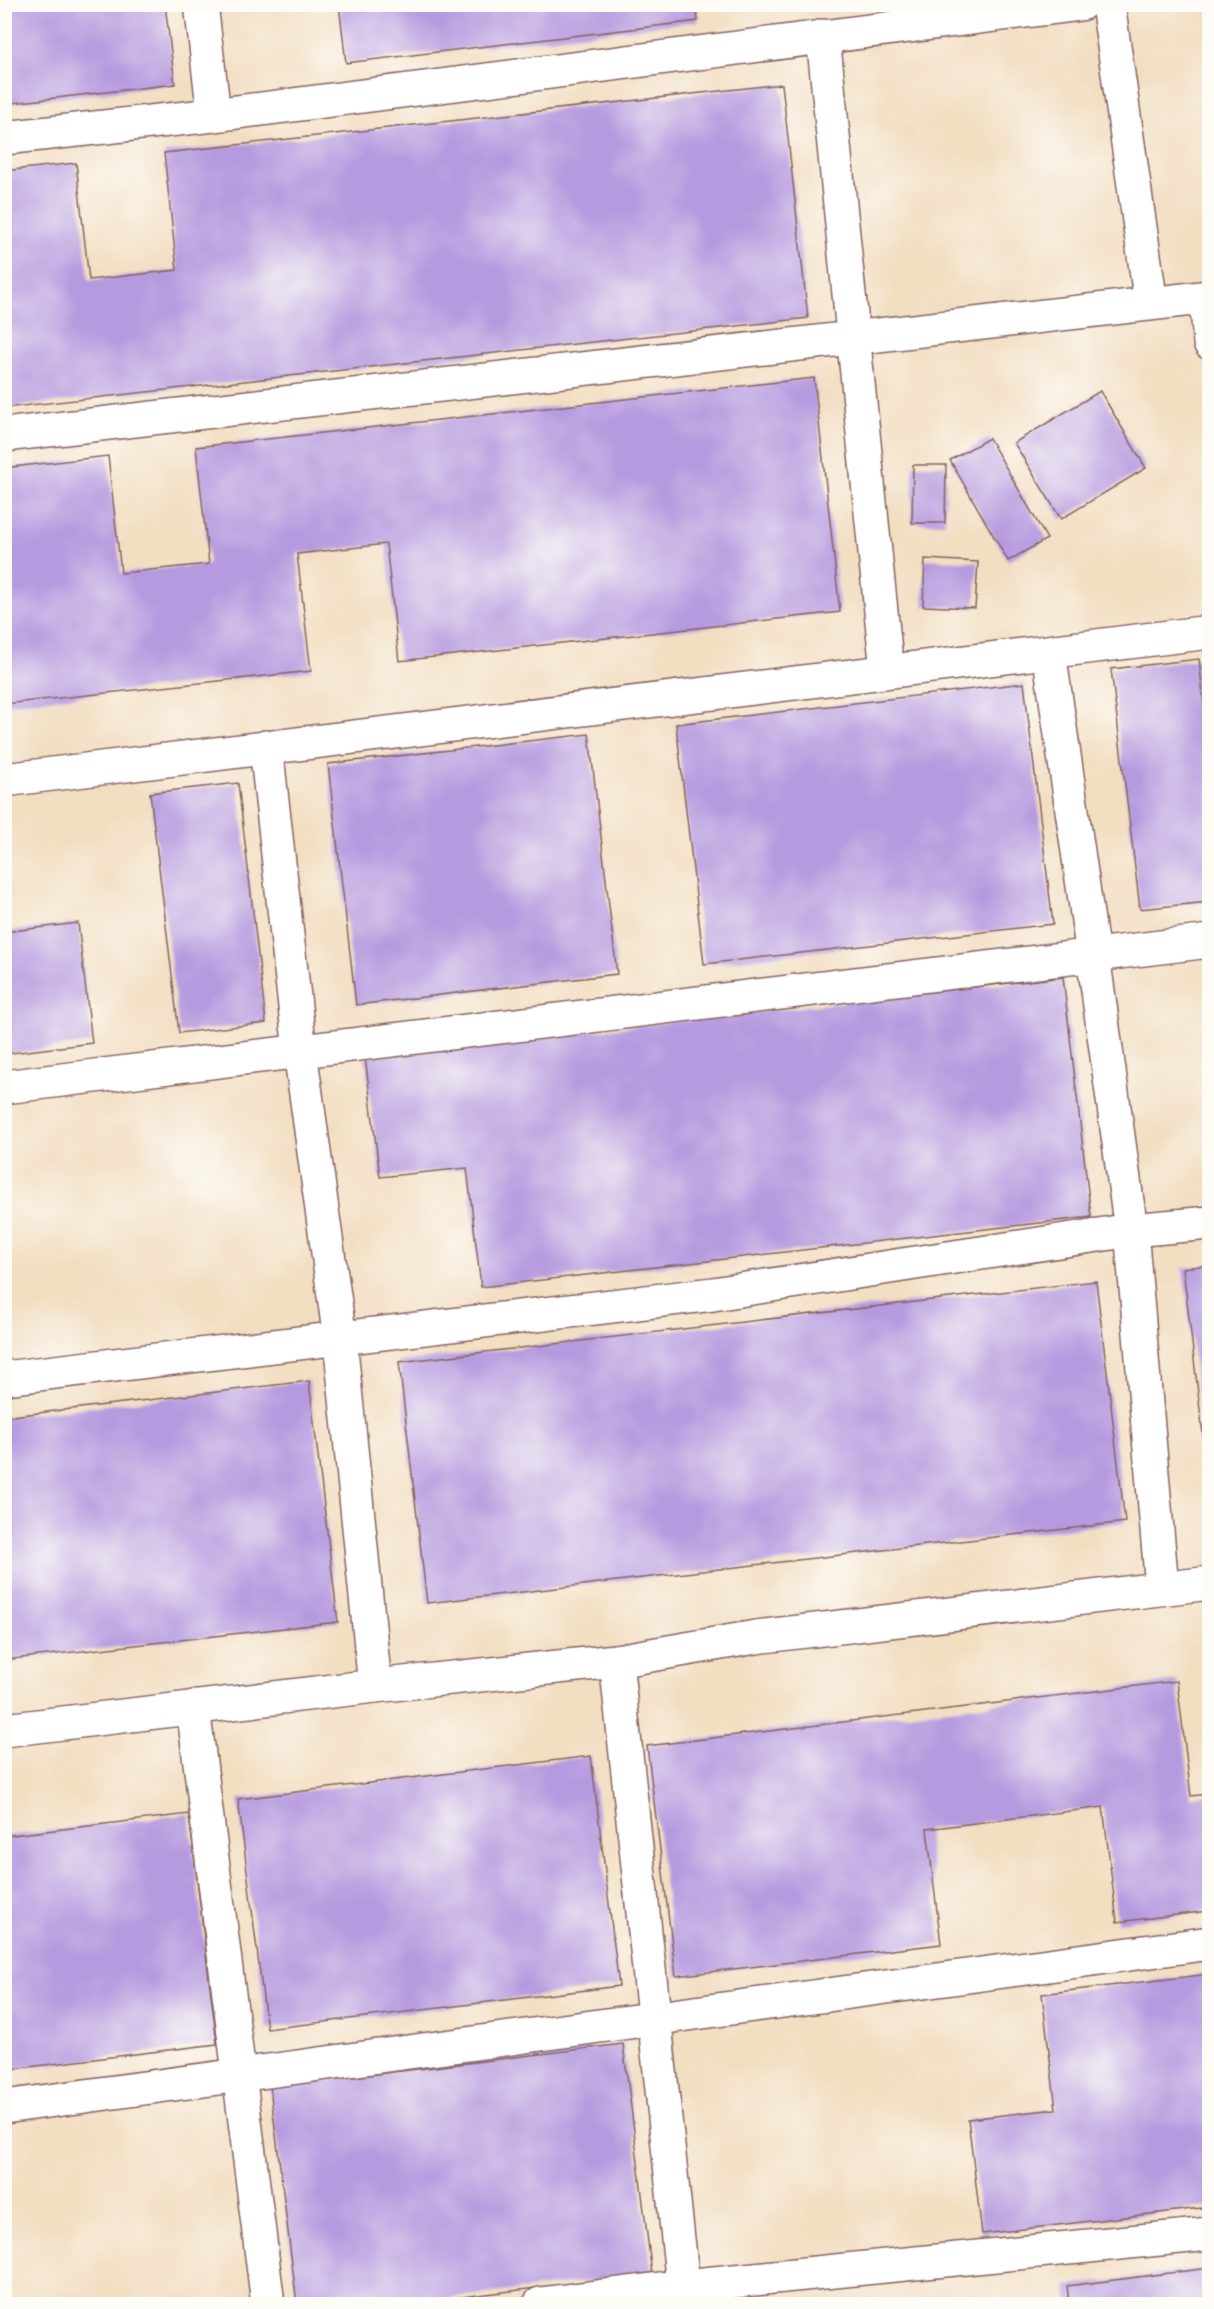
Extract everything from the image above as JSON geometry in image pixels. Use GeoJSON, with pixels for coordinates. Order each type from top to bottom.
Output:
{"type":"FeatureCollection","features":[{"type":"Feature","properties":{"kind":"street"},"geometry":{"type":"LineString","coordinates":[[201,4],[214,116]]}},
{"type":"Feature","properties":{"kind":"street"},"geometry":{"type":"LineString","coordinates":[[4,138],[214,116],[823,36],[978,11],[1081,4]]}},
{"type":"Feature","properties":{"kind":"street"},"geometry":{"type":"LineString","coordinates":[[1108,4],[1151,304]]}},
{"type":"Feature","properties":{"kind":"street"},"geometry":{"type":"LineString","coordinates":[[823,36],[887,671]]}},
{"type":"Feature","properties":{"kind":"street"},"geometry":{"type":"LineString","coordinates":[[4,435],[1208,297],[1209,343]]}},
{"type":"Feature","properties":{"kind":"street"},"geometry":{"type":"LineString","coordinates":[[4,780],[1209,632]]}},
{"type":"Feature","properties":{"kind":"street"},"geometry":{"type":"LineString","coordinates":[[1049,652],[1131,1230],[1162,1588]]}},
{"type":"Feature","properties":{"kind":"street"},"geometry":{"type":"LineString","coordinates":[[266,747],[300,1051],[340,1339],[375,1686]]}},
{"type":"Feature","properties":{"kind":"street"},"geometry":{"type":"LineString","coordinates":[[4,1087],[1209,941]]}},
{"type":"Feature","properties":{"kind":"street"},"geometry":{"type":"LineString","coordinates":[[4,1378],[713,1294],[1131,1230],[1209,1223]]}},
{"type":"Feature","properties":{"kind":"street"},"geometry":{"type":"LineString","coordinates":[[4,1730],[375,1686],[616,1661],[756,1637],[1209,1583]]}},
{"type":"Feature","properties":{"kind":"street"},"geometry":{"type":"LineString","coordinates":[[616,1661],[684,2295]]}},
{"type":"Feature","properties":{"kind":"street"},"geometry":{"type":"LineString","coordinates":[[193,1707],[268,2304]]}},
{"type":"Feature","properties":{"kind":"street"},"geometry":{"type":"LineString","coordinates":[[4,2107],[1209,1943]]}},
{"type":"Feature","properties":{"kind":"street"},"geometry":{"type":"LineString","coordinates":[[540,2304],[684,2295],[1209,2234]]}},
{"type":"Feature","properties":{"kind":"building"},"geometry":{"type":"Polygon","coordinates":[[[4,4],[165,4],[175,84],[4,104],[4,4]]]}},
{"type":"Feature","properties":{"kind":"building"},"geometry":{"type":"Polygon","coordinates":[[[339,4],[696,4],[698,21],[346,63],[339,4]]]}},
{"type":"Feature","properties":{"kind":"building"},"geometry":{"type":"Polygon","coordinates":[[[784,4],[821,4],[821,6],[785,10],[784,4]]]}},
{"type":"Feature","properties":{"kind":"building"},"geometry":{"type":"Polygon","coordinates":[[[782,84],[808,318],[4,408],[4,171],[76,163],[89,280],[177,270],[164,153],[782,84]]]}},
{"type":"Feature","properties":{"kind":"building"},"geometry":{"type":"Polygon","coordinates":[[[814,378],[840,612],[399,661],[386,544],[297,554],[311,671],[4,704],[4,468],[108,456],[121,573],[209,564],[196,447],[814,378]]]}},
{"type":"Feature","properties":{"kind":"building"},"geometry":{"type":"Polygon","coordinates":[[[1100,391],[1146,468],[1061,519],[1014,443],[1100,391]]]}},
{"type":"Feature","properties":{"kind":"building"},"geometry":{"type":"Polygon","coordinates":[[[989,438],[1047,539],[1008,561],[950,460],[989,438]]]}},
{"type":"Feature","properties":{"kind":"building"},"geometry":{"type":"Polygon","coordinates":[[[913,465],[946,465],[945,523],[912,523],[913,465]]]}},
{"type":"Feature","properties":{"kind":"building"},"geometry":{"type":"Polygon","coordinates":[[[925,559],[978,562],[975,608],[923,606],[925,559]]]}},
{"type":"Feature","properties":{"kind":"building"},"geometry":{"type":"Polygon","coordinates":[[[1199,659],[1209,750],[1209,902],[1140,909],[1111,669],[1199,659]]]}},
{"type":"Feature","properties":{"kind":"building"},"geometry":{"type":"Polygon","coordinates":[[[1024,683],[1053,924],[704,964],[676,724],[1024,683]]]}},
{"type":"Feature","properties":{"kind":"building"},"geometry":{"type":"Polygon","coordinates":[[[589,734],[617,974],[356,1005],[328,764],[589,734]]]}},
{"type":"Feature","properties":{"kind":"building"},"geometry":{"type":"Polygon","coordinates":[[[238,783],[266,1023],[179,1033],[150,793],[238,783]]]}},
{"type":"Feature","properties":{"kind":"building"},"geometry":{"type":"Polygon","coordinates":[[[78,923],[92,1043],[4,1054],[4,932],[78,923]]]}},
{"type":"Feature","properties":{"kind":"building"},"geometry":{"type":"Polygon","coordinates":[[[1063,977],[1091,1217],[481,1287],[467,1168],[380,1177],[365,1057],[1063,977]]]}},
{"type":"Feature","properties":{"kind":"building"},"geometry":{"type":"Polygon","coordinates":[[[1209,1265],[1209,1476],[1208,1476],[1183,1268],[1209,1265]]]}},
{"type":"Feature","properties":{"kind":"building"},"geometry":{"type":"Polygon","coordinates":[[[1096,1281],[1125,1522],[427,1603],[399,1362],[1096,1281]]]}},
{"type":"Feature","properties":{"kind":"building"},"geometry":{"type":"Polygon","coordinates":[[[309,1381],[338,1622],[4,1660],[4,1417],[309,1381]]]}},
{"type":"Feature","properties":{"kind":"building"},"geometry":{"type":"Polygon","coordinates":[[[1177,1681],[1191,1796],[1209,1794],[1209,1911],[1117,1922],[1103,1807],[927,1829],[941,1944],[676,1976],[647,1746],[1177,1681]]]}},
{"type":"Feature","properties":{"kind":"building"},"geometry":{"type":"Polygon","coordinates":[[[591,1756],[619,1986],[267,2029],[238,1799],[591,1756]]]}},
{"type":"Feature","properties":{"kind":"building"},"geometry":{"type":"Polygon","coordinates":[[[189,1814],[217,2044],[4,2070],[4,1836],[189,1814]]]}},
{"type":"Feature","properties":{"kind":"building"},"geometry":{"type":"Polygon","coordinates":[[[1209,1974],[1209,2207],[982,2234],[968,2119],[1056,2109],[1042,1994],[1209,1974]]]}},
{"type":"Feature","properties":{"kind":"building"},"geometry":{"type":"Polygon","coordinates":[[[623,2044],[652,2274],[403,2304],[297,2304],[270,2087],[623,2044]]]}},
{"type":"Feature","properties":{"kind":"building"},"geometry":{"type":"Polygon","coordinates":[[[1209,2268],[1209,2304],[1069,2304],[1067,2286],[1209,2268]]]}}]}
